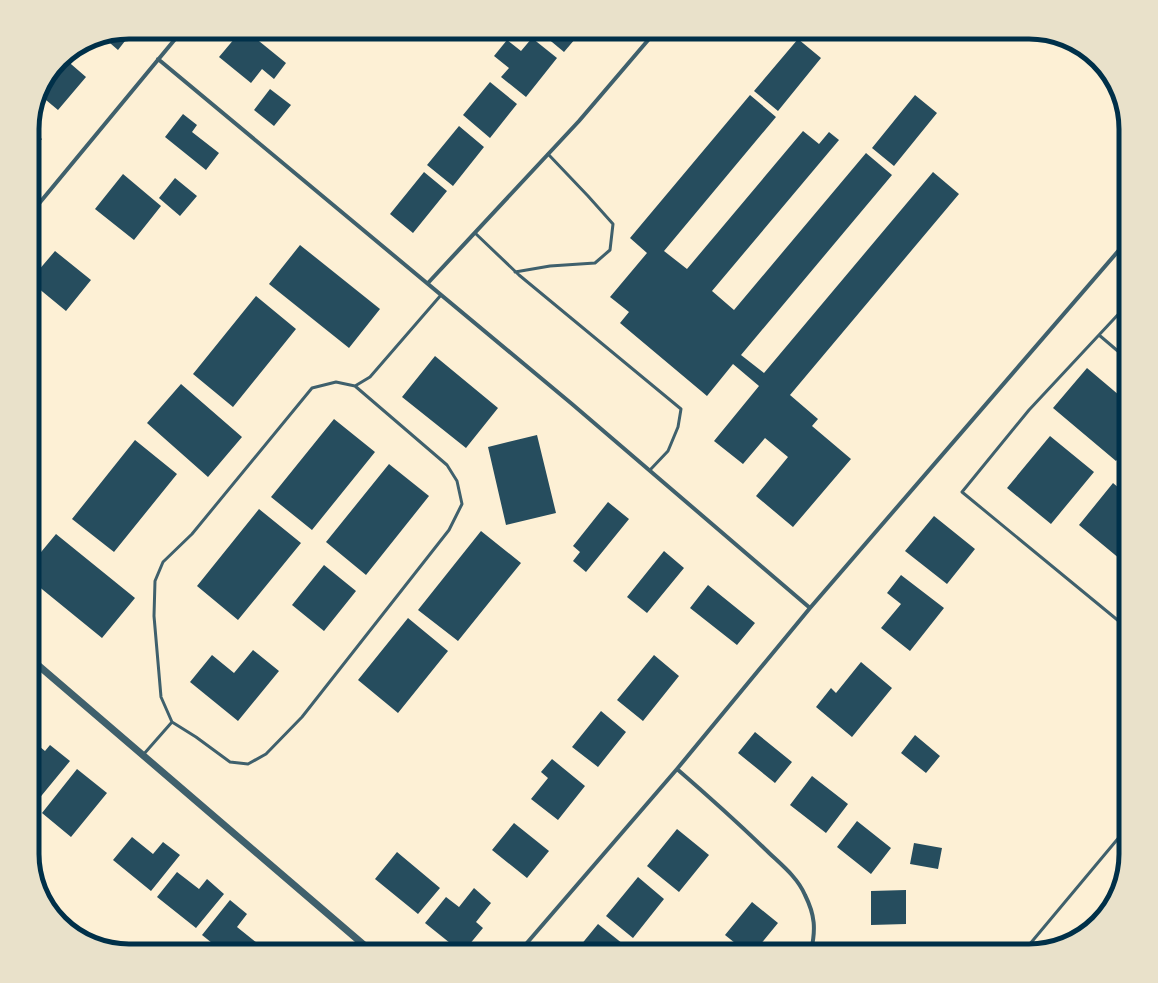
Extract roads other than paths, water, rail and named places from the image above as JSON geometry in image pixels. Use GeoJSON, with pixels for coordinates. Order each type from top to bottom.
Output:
{"type":"FeatureCollection","features":[{"type":"Feature","properties":{"kind":"street"},"geometry":{"type":"LineString","coordinates":[[39,204],[175,39]]}},
{"type":"Feature","properties":{"kind":"street"},"geometry":{"type":"LineString","coordinates":[[428,284],[579,121],[649,39]]}},
{"type":"Feature","properties":{"kind":"street"},"geometry":{"type":"LineString","coordinates":[[158,59],[566,399],[810,608]]}},
{"type":"Feature","properties":{"kind":"street"},"geometry":{"type":"LineString","coordinates":[[526,944],[677,769],[810,608],[1119,250]]}},
{"type":"Feature","properties":{"kind":"street"},"geometry":{"type":"LineString","coordinates":[[39,666],[363,944]]}},
{"type":"Feature","properties":{"kind":"street"},"geometry":{"type":"LineString","coordinates":[[677,769],[727,812],[791,874],[805,893],[813,914],[814,935],[812,944]]}},
{"type":"Feature","properties":{"kind":"lane"},"geometry":{"type":"LineString","coordinates":[[515,272],[550,266],[595,263],[610,250],[613,224],[548,154]]}},
{"type":"Feature","properties":{"kind":"lane"},"geometry":{"type":"LineString","coordinates":[[474,233],[515,272],[681,409],[678,427],[668,451],[650,470]]}},
{"type":"Feature","properties":{"kind":"lane"},"geometry":{"type":"LineString","coordinates":[[355,386],[370,377],[441,295]]}},
{"type":"Feature","properties":{"kind":"lane"},"geometry":{"type":"LineString","coordinates":[[1119,314],[1029,410],[962,492],[1119,621]]}},
{"type":"Feature","properties":{"kind":"lane"},"geometry":{"type":"LineString","coordinates":[[1099,335],[1119,352]]}},
{"type":"Feature","properties":{"kind":"lane"},"geometry":{"type":"LineString","coordinates":[[336,382],[355,386],[447,465],[457,482],[462,504],[449,530],[302,717],[266,754],[248,764],[230,762],[196,737],[172,722],[161,697],[154,616],[155,581],[163,562],[192,534],[312,388],[336,382]]}},
{"type":"Feature","properties":{"kind":"lane"},"geometry":{"type":"LineString","coordinates":[[143,755],[172,722]]}},
{"type":"Feature","properties":{"kind":"lane"},"geometry":{"type":"LineString","coordinates":[[1030,944],[1119,837]]}}]}
